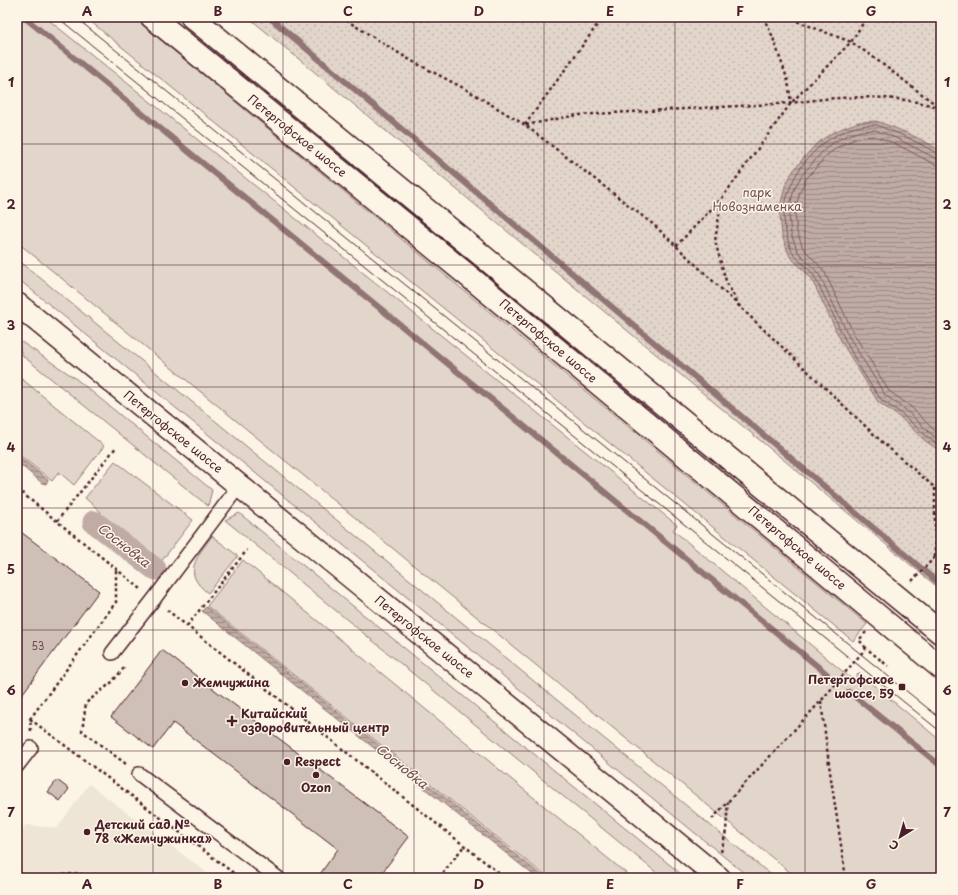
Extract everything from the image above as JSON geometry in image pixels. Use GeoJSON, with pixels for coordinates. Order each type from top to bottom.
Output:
{"type":"FeatureCollection","features":[{"type":"Feature","properties":{"kind":"main road","name":"Петергофское шоссе"},"geometry":{"type":"LineString","coordinates":[[152,17],[502,304],[941,668]]}},
{"type":"Feature","properties":{"kind":"main road","name":"Петергофское шоссе"},"geometry":{"type":"LineString","coordinates":[[192,17],[941,633]]}},
{"type":"Feature","properties":{"kind":"main road","name":"Петергофское шоссе"},"geometry":{"type":"LineString","coordinates":[[17,304],[719,878]]}},
{"type":"Feature","properties":{"kind":"lane"},"geometry":{"type":"LineString","coordinates":[[112,654],[239,486]]}},
{"type":"Feature","properties":{"kind":"lane"},"geometry":{"type":"LineString","coordinates":[[17,766],[31,742]]}},
{"type":"Feature","properties":{"kind":"lane"},"geometry":{"type":"LineString","coordinates":[[139,774],[278,878]]}},
{"type":"Feature","properties":{"kind":"path"},"geometry":{"type":"LineString","coordinates":[[341,17],[410,60],[469,91],[525,125],[654,225],[882,442],[934,488],[941,492]]}},
{"type":"Feature","properties":{"kind":"path"},"geometry":{"type":"LineString","coordinates":[[525,125],[603,17]]}},
{"type":"Feature","properties":{"kind":"path"},"geometry":{"type":"LineString","coordinates":[[763,17],[772,35],[788,81],[791,104]]}},
{"type":"Feature","properties":{"kind":"path"},"geometry":{"type":"LineString","coordinates":[[786,17],[851,42],[940,107]]}},
{"type":"Feature","properties":{"kind":"path"},"geometry":{"type":"LineString","coordinates":[[676,246],[722,198],[791,104],[851,42],[867,17]]}},
{"type":"Feature","properties":{"kind":"path"},"geometry":{"type":"LineString","coordinates":[[930,17],[941,25]]}},
{"type":"Feature","properties":{"kind":"path"},"geometry":{"type":"LineString","coordinates":[[525,125],[578,115],[791,104],[823,99],[853,97],[890,97],[940,107]]}},
{"type":"Feature","properties":{"kind":"path"},"geometry":{"type":"LineString","coordinates":[[722,198],[715,241],[726,281],[741,309]]}},
{"type":"Feature","properties":{"kind":"path"},"geometry":{"type":"LineString","coordinates":[[57,521],[117,446]]}},
{"type":"Feature","properties":{"kind":"path"},"geometry":{"type":"LineString","coordinates":[[912,581],[935,556],[934,488]]}},
{"type":"Feature","properties":{"kind":"path"},"geometry":{"type":"LineString","coordinates":[[17,489],[142,589]]}},
{"type":"Feature","properties":{"kind":"path"},"geometry":{"type":"LineString","coordinates":[[187,626],[247,550]]}},
{"type":"Feature","properties":{"kind":"path"},"geometry":{"type":"LineString","coordinates":[[935,556],[941,557]]}},
{"type":"Feature","properties":{"kind":"path"},"geometry":{"type":"LineString","coordinates":[[31,742],[30,719],[116,602],[116,568]]}},
{"type":"Feature","properties":{"kind":"path"},"geometry":{"type":"LineString","coordinates":[[164,607],[505,878]]}},
{"type":"Feature","properties":{"kind":"path"},"geometry":{"type":"LineString","coordinates":[[870,628],[859,640],[866,648],[888,666]]}},
{"type":"Feature","properties":{"kind":"path"},"geometry":{"type":"LineString","coordinates":[[712,819],[821,701],[866,648]]}},
{"type":"Feature","properties":{"kind":"path"},"geometry":{"type":"LineString","coordinates":[[124,668],[111,683],[86,703],[82,730],[139,774]]}},
{"type":"Feature","properties":{"kind":"path"},"geometry":{"type":"LineString","coordinates":[[821,701],[846,878]]}},
{"type":"Feature","properties":{"kind":"path"},"geometry":{"type":"LineString","coordinates":[[30,719],[240,878]]}},
{"type":"Feature","properties":{"kind":"path"},"geometry":{"type":"LineString","coordinates":[[720,854],[726,831],[728,801]]}},
{"type":"Feature","properties":{"kind":"path"},"geometry":{"type":"LineString","coordinates":[[439,878],[464,846]]}},
{"type":"Feature","properties":{"kind":"path"},"geometry":{"type":"LineString","coordinates":[[17,874],[18,870],[28,878]]}},
{"type":"Feature","properties":{"kind":"path"},"geometry":{"type":"LineString","coordinates":[[39,878],[80,874],[87,878]]}},
{"type":"Feature","properties":{"kind":"shaded area","name":"Детский сад № 78 «Жемчужинка»"},"geometry":{"type":"Polygon","coordinates":[[[89,784],[214,878],[17,878],[17,836],[26,825],[57,828],[89,784]]]}},
{"type":"Feature","properties":{"kind":"green space"},"geometry":{"type":"Polygon","coordinates":[[[17,17],[45,17],[677,525],[673,530],[853,680],[859,673],[941,741],[941,878],[797,878],[17,242],[17,17]]]}},
{"type":"Feature","properties":{"kind":"green space"},"geometry":{"type":"Polygon","coordinates":[[[85,17],[133,17],[867,624],[853,641],[85,17]]]}},
{"type":"Feature","properties":{"kind":"green space","name":"парк Новознаменка"},"geometry":{"type":"Polygon","coordinates":[[[248,17],[941,17],[941,590],[248,17]]]}},
{"type":"Feature","properties":{"kind":"green space"},"geometry":{"type":"Polygon","coordinates":[[[17,259],[775,878],[750,878],[17,278],[17,259]]]}},
{"type":"Feature","properties":{"kind":"green space"},"geometry":{"type":"Polygon","coordinates":[[[20,341],[75,378],[212,490],[208,506],[23,356],[20,348],[20,341]]]}},
{"type":"Feature","properties":{"kind":"green space"},"geometry":{"type":"Polygon","coordinates":[[[17,375],[104,446],[74,485],[59,472],[52,481],[17,453],[17,375]]]}},
{"type":"Feature","properties":{"kind":"green space"},"geometry":{"type":"Polygon","coordinates":[[[115,461],[193,520],[157,567],[96,519],[101,512],[85,498],[115,461]]]}},
{"type":"Feature","properties":{"kind":"green space"},"geometry":{"type":"Polygon","coordinates":[[[239,513],[686,878],[663,878],[225,520],[239,513]]]}},
{"type":"Feature","properties":{"kind":"green space"},"geometry":{"type":"Polygon","coordinates":[[[212,536],[238,556],[208,593],[195,579],[193,572],[197,558],[212,536]]]}},
{"type":"Feature","properties":{"kind":"green space"},"geometry":{"type":"Polygon","coordinates":[[[243,560],[632,878],[548,878],[207,606],[243,560]]]}},
{"type":"Feature","properties":{"kind":"water"},"geometry":{"type":"Polygon","coordinates":[[[876,121],[910,134],[941,151],[941,452],[924,440],[901,418],[878,402],[841,341],[811,278],[790,257],[782,236],[780,215],[785,186],[793,171],[805,156],[816,144],[830,134],[859,122],[876,121]]]}},
{"type":"Feature","properties":{"kind":"water"},"geometry":{"type":"Polygon","coordinates":[[[17,455],[48,480],[46,484],[42,483],[17,462],[17,455]]]}},
{"type":"Feature","properties":{"kind":"water"},"geometry":{"type":"Polygon","coordinates":[[[206,607],[545,878],[537,878],[202,611],[206,607]]]}},
{"type":"Feature","properties":{"kind":"building"},"geometry":{"type":"Polygon","coordinates":[[[17,529],[99,591],[17,701],[17,529]]]}},
{"type":"Feature","properties":{"kind":"building"},"geometry":{"type":"Polygon","coordinates":[[[162,650],[409,837],[378,878],[325,878],[320,874],[338,849],[173,723],[153,749],[111,717],[162,650]]]}},
{"type":"Feature","properties":{"kind":"building"},"geometry":{"type":"Polygon","coordinates":[[[57,780],[69,789],[60,801],[48,792],[57,780]]]}},
{"type":"Feature","properties":{"kind":"waterway"},"geometry":{"type":"LineString","coordinates":[[24,17],[827,674]]}},
{"type":"Feature","properties":{"kind":"waterway"},"geometry":{"type":"LineString","coordinates":[[269,17],[941,585]]}},
{"type":"Feature","properties":{"kind":"waterway","name":"Сосновка"},"geometry":{"type":"LineString","coordinates":[[94,522],[155,569]]}},
{"type":"Feature","properties":{"kind":"waterway"},"geometry":{"type":"LineString","coordinates":[[849,692],[941,766]]}},
{"type":"Feature","properties":{"kind":"tram line"},"geometry":{"type":"LineString","coordinates":[[57,17],[941,732]]}},
{"type":"Feature","properties":{"kind":"tram line"},"geometry":{"type":"LineString","coordinates":[[75,17],[941,719]]}},
{"type":"Feature","properties":{"kind":"place","name":"Жемчужина"},"geometry":{"type":"Point","coordinates":[185,683]}},
{"type":"Feature","properties":{"kind":"place","name":"Петергофское шоссе, 59"},"geometry":{"type":"Point","coordinates":[902,687]}},
{"type":"Feature","properties":{"kind":"place","name":"Китайский оздоровительный центр"},"geometry":{"type":"Point","coordinates":[232,721]}},
{"type":"Feature","properties":{"kind":"place","name":"Respect"},"geometry":{"type":"Point","coordinates":[287,762]}},
{"type":"Feature","properties":{"kind":"place","name":"Ozon"},"geometry":{"type":"Point","coordinates":[316,775]}},
{"type":"Feature","properties":{"kind":"place","name":"Детский сад № 78 «Жемчужинка»"},"geometry":{"type":"Point","coordinates":[87,832]}}]}
